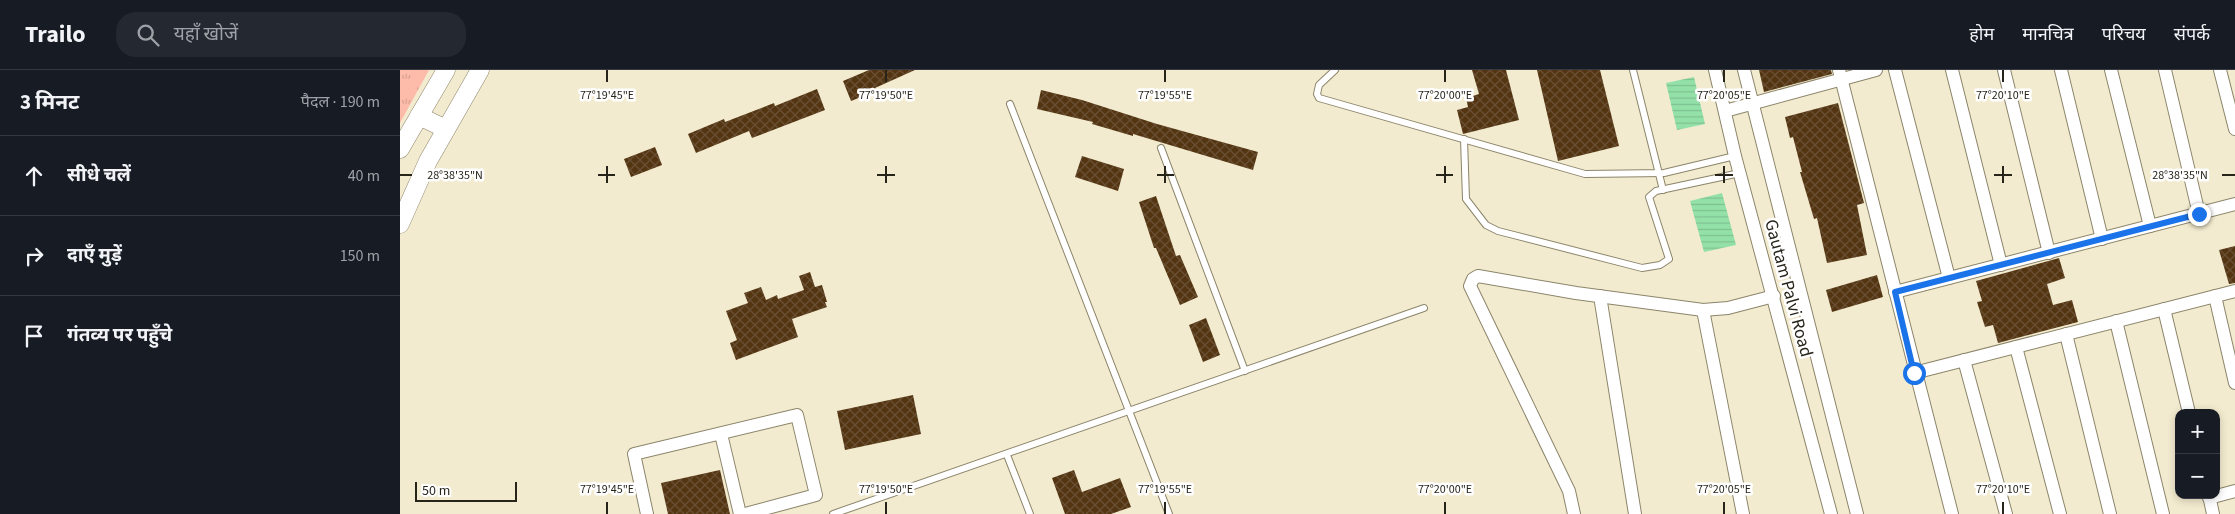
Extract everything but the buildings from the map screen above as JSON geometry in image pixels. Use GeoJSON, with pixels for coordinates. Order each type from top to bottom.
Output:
{"type":"FeatureCollection","features":[{"type":"Feature","properties":{"kind":"main road"},"geometry":{"type":"LineString","coordinates":[[400,148],[446,70]]}},
{"type":"Feature","properties":{"kind":"main road"},"geometry":{"type":"LineString","coordinates":[[400,224],[428,161],[480,70]]}},
{"type":"Feature","properties":{"kind":"main road"},"geometry":{"type":"LineString","coordinates":[[419,116],[446,129]]}},
{"type":"Feature","properties":{"kind":"street","name":"Gautam Palvi Road"},"geometry":{"type":"LineString","coordinates":[[1715,70],[1740,173],[1831,514]]}},
{"type":"Feature","properties":{"kind":"street","name":"Gautam Palvi Road"},"geometry":{"type":"LineString","coordinates":[[1744,70],[1857,514]]}},
{"type":"Feature","properties":{"kind":"street"},"geometry":{"type":"LineString","coordinates":[[1725,112],[1840,75],[1876,70]]}},
{"type":"Feature","properties":{"kind":"street"},"geometry":{"type":"LineString","coordinates":[[1895,70],[1949,278]]}},
{"type":"Feature","properties":{"kind":"street"},"geometry":{"type":"LineString","coordinates":[[1952,70],[2001,265]]}},
{"type":"Feature","properties":{"kind":"street"},"geometry":{"type":"LineString","coordinates":[[2004,70],[2049,252]]}},
{"type":"Feature","properties":{"kind":"street"},"geometry":{"type":"LineString","coordinates":[[2061,70],[2102,239]]}},
{"type":"Feature","properties":{"kind":"street"},"geometry":{"type":"LineString","coordinates":[[2111,70],[2150,226]]}},
{"type":"Feature","properties":{"kind":"street"},"geometry":{"type":"LineString","coordinates":[[2164,70],[2199,214]]}},
{"type":"Feature","properties":{"kind":"street"},"geometry":{"type":"LineString","coordinates":[[2220,70],[2235,129]]}},
{"type":"Feature","properties":{"kind":"street"},"geometry":{"type":"LineString","coordinates":[[1840,75],[1914,373],[1952,514]]}},
{"type":"Feature","properties":{"kind":"street"},"geometry":{"type":"LineString","coordinates":[[1895,292],[2235,204]]}},
{"type":"Feature","properties":{"kind":"street"},"geometry":{"type":"LineString","coordinates":[[1574,514],[1569,491],[1483,312],[1471,282],[1478,276],[1600,296],[1703,310],[1728,308],[1774,296]]}},
{"type":"Feature","properties":{"kind":"street"},"geometry":{"type":"LineString","coordinates":[[1914,373],[2235,291]]}},
{"type":"Feature","properties":{"kind":"street"},"geometry":{"type":"LineString","coordinates":[[1600,296],[1635,514]]}},
{"type":"Feature","properties":{"kind":"street"},"geometry":{"type":"LineString","coordinates":[[2215,296],[2235,383]]}},
{"type":"Feature","properties":{"kind":"street"},"geometry":{"type":"LineString","coordinates":[[2164,309],[2188,409]]}},
{"type":"Feature","properties":{"kind":"street"},"geometry":{"type":"LineString","coordinates":[[1703,310],[1743,514]]}},
{"type":"Feature","properties":{"kind":"street"},"geometry":{"type":"LineString","coordinates":[[2116,321],[2163,514]]}},
{"type":"Feature","properties":{"kind":"street"},"geometry":{"type":"LineString","coordinates":[[2066,334],[2110,514]]}},
{"type":"Feature","properties":{"kind":"street"},"geometry":{"type":"LineString","coordinates":[[2016,347],[2060,514]]}},
{"type":"Feature","properties":{"kind":"street"},"geometry":{"type":"LineString","coordinates":[[1964,360],[2006,514]]}},
{"type":"Feature","properties":{"kind":"street"},"geometry":{"type":"LineString","coordinates":[[647,514],[634,454],[797,415],[816,495],[745,514]]}},
{"type":"Feature","properties":{"kind":"street"},"geometry":{"type":"LineString","coordinates":[[721,434],[740,514]]}},
{"type":"Feature","properties":{"kind":"street"},"geometry":{"type":"LineString","coordinates":[[2220,494],[2235,491]]}},
{"type":"Feature","properties":{"kind":"street"},"geometry":{"type":"LineString","coordinates":[[2209,499],[2213,514]]}},
{"type":"Feature","properties":{"kind":"lane"},"geometry":{"type":"LineString","coordinates":[[1335,70],[1319,84],[1317,94],[1319,98],[1586,174],[1660,173],[1736,156]]}},
{"type":"Feature","properties":{"kind":"lane"},"geometry":{"type":"LineString","coordinates":[[1633,70],[1664,190]]}},
{"type":"Feature","properties":{"kind":"lane"},"geometry":{"type":"LineString","coordinates":[[1010,104],[1169,514]]}},
{"type":"Feature","properties":{"kind":"lane"},"geometry":{"type":"LineString","coordinates":[[1464,140],[1466,198],[1486,225],[1498,231],[1642,268],[1660,265],[1669,259],[1649,197],[1656,191],[1740,173]]}},
{"type":"Feature","properties":{"kind":"lane"},"geometry":{"type":"LineString","coordinates":[[1161,148],[1245,371]]}},
{"type":"Feature","properties":{"kind":"lane"},"geometry":{"type":"LineString","coordinates":[[833,514],[1424,308]]}},
{"type":"Feature","properties":{"kind":"lane"},"geometry":{"type":"LineString","coordinates":[[1007,454],[1030,514]]}},
{"type":"Feature","properties":{"kind":"green space"},"geometry":{"type":"Polygon","coordinates":[[[400,70],[429,70],[400,123],[400,70]]]}},
{"type":"Feature","properties":{"kind":"shaded area"},"geometry":{"type":"Polygon","coordinates":[[[1694,77],[1705,124],[1677,130],[1666,83],[1694,77]]]}},
{"type":"Feature","properties":{"kind":"shaded area"},"geometry":{"type":"Polygon","coordinates":[[[1722,193],[1736,245],[1704,252],[1690,201],[1722,193]]]}},
{"type":"Feature","properties":{"kind":"route"},"geometry":{"type":"LineString","coordinates":[[1914,373],[1895,292],[2199,214]]}}]}
